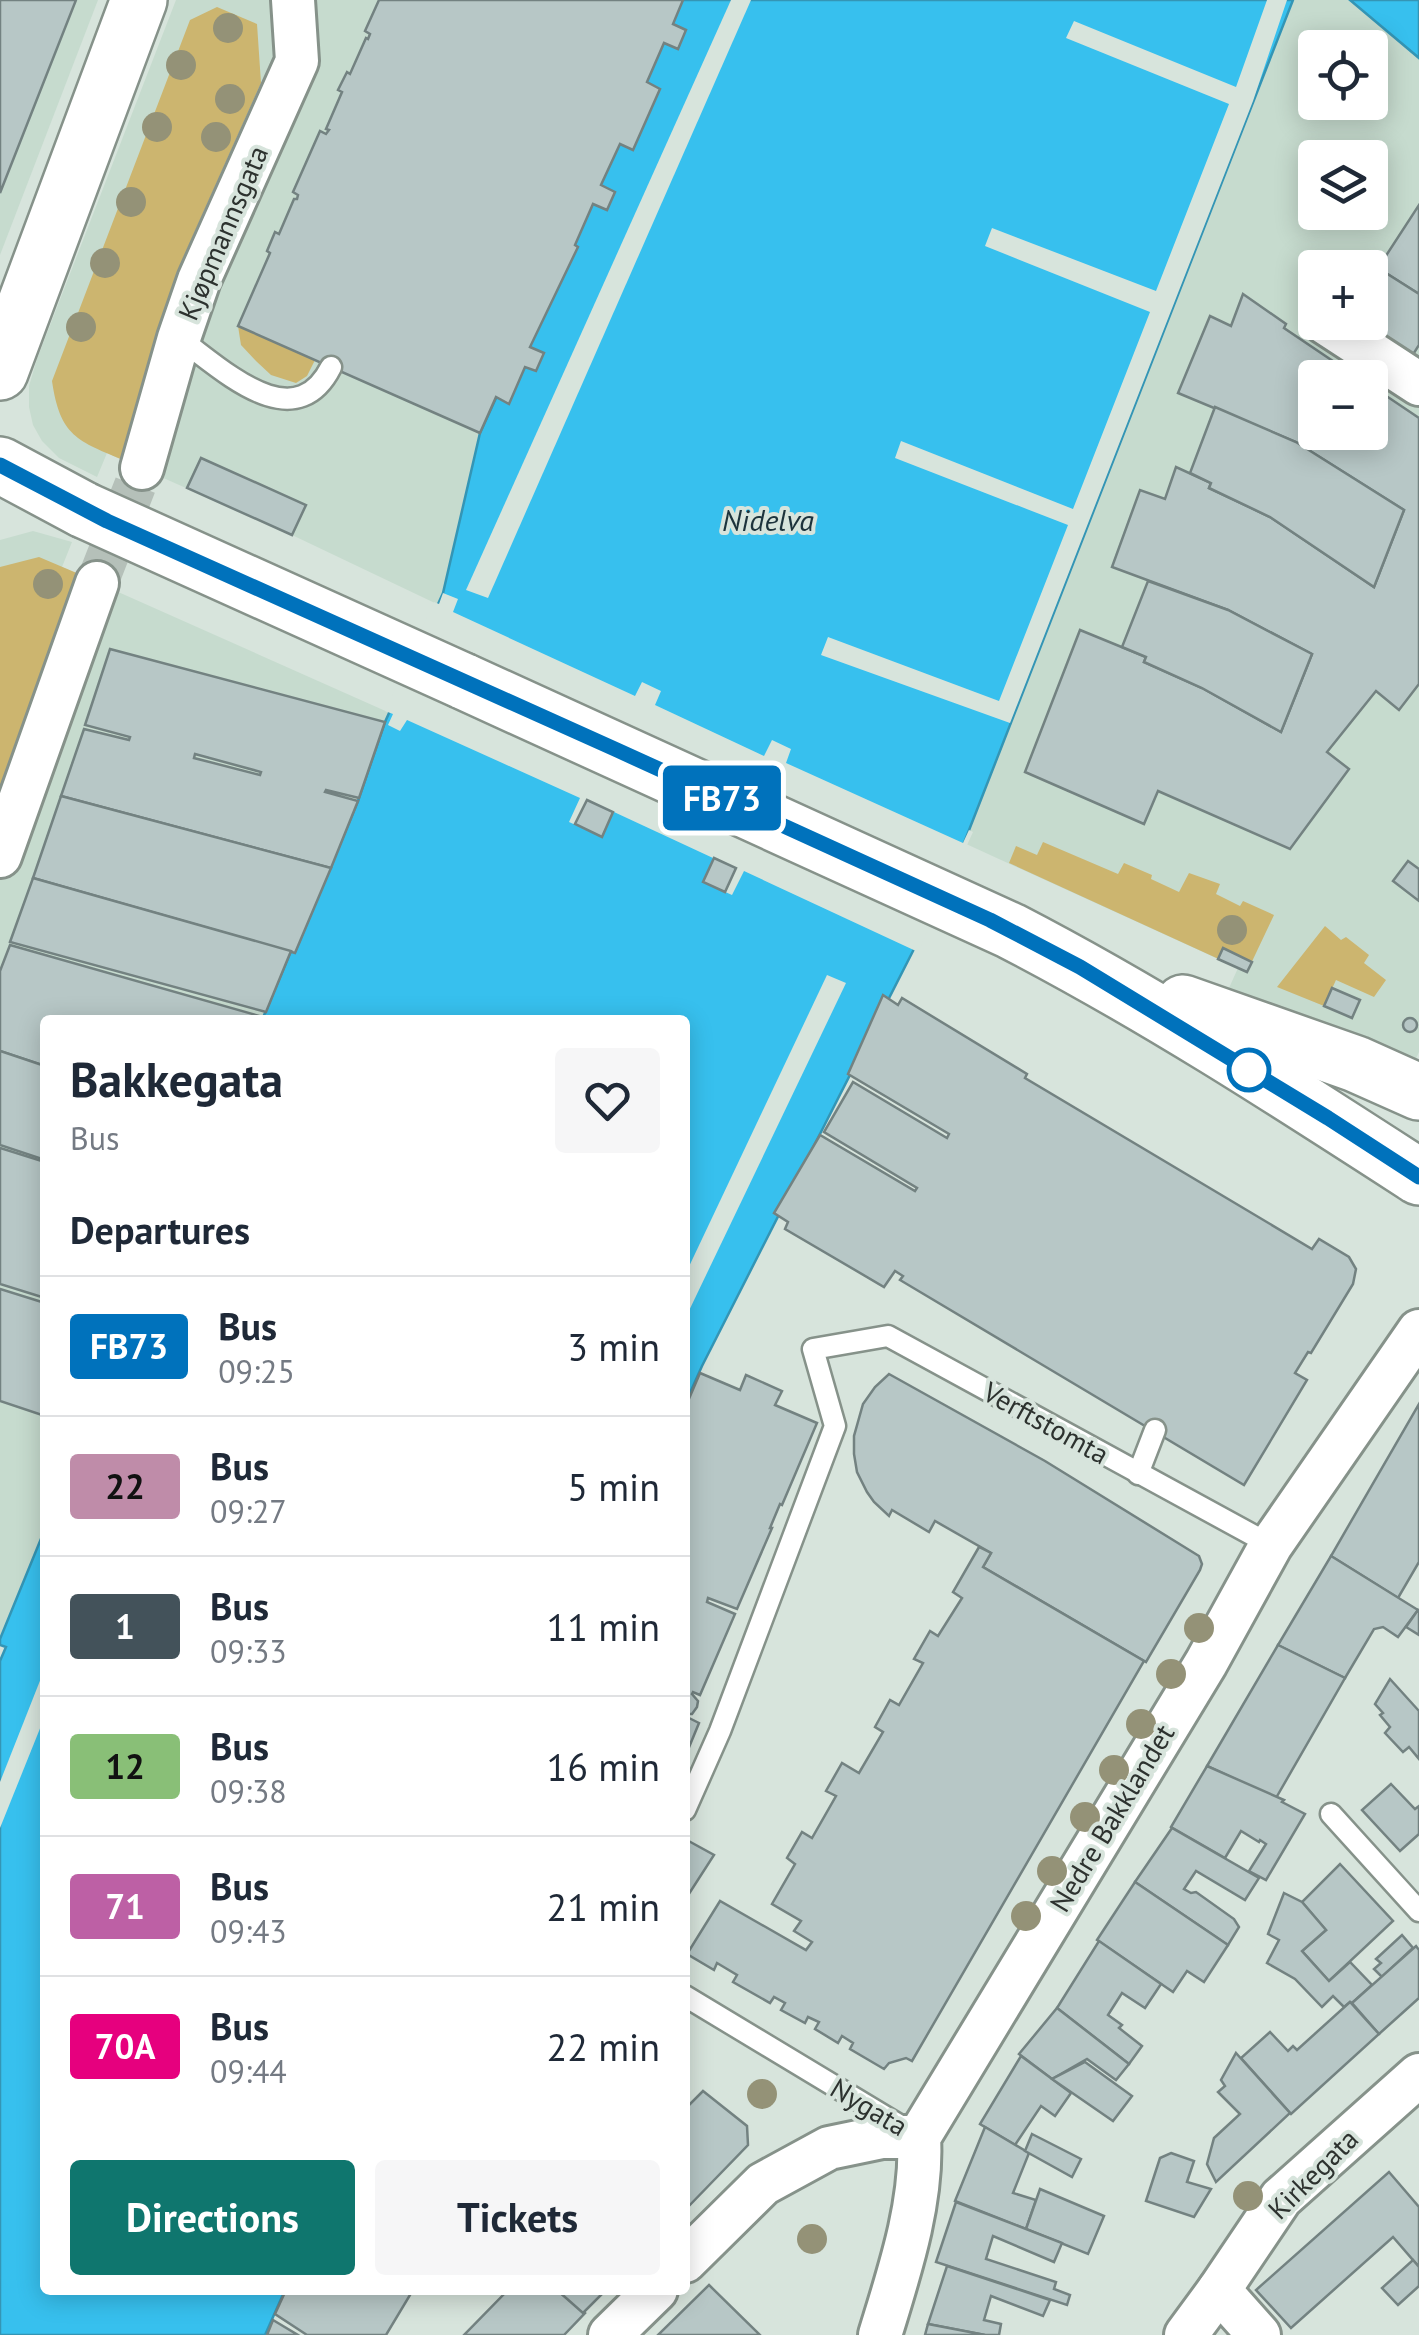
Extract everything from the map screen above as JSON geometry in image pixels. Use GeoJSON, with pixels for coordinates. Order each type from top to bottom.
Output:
{"type":"FeatureCollection","features":[{"type":"Feature","properties":{"kind":"main road"},"geometry":{"type":"LineString","coordinates":[[0,372],[140,0]]}},
{"type":"Feature","properties":{"kind":"main road"},"geometry":{"type":"LineString","coordinates":[[0,465],[84,510],[990,920],[1080,967],[1419,1177]]}},
{"type":"Feature","properties":{"kind":"main road"},"geometry":{"type":"LineString","coordinates":[[1080,967],[1356,1064],[1419,1092]]}},
{"type":"Feature","properties":{"kind":"street","name":"Kjøpmannsgata"},"geometry":{"type":"LineString","coordinates":[[142,468],[199,280],[297,61],[293,0]]}},
{"type":"Feature","properties":{"kind":"street"},"geometry":{"type":"LineString","coordinates":[[1352,340],[1419,384]]}},
{"type":"Feature","properties":{"kind":"street"},"geometry":{"type":"LineString","coordinates":[[0,856],[97,582]]}},
{"type":"Feature","properties":{"kind":"street","name":"Nedre Bakklandet"},"geometry":{"type":"LineString","coordinates":[[880,2335],[902,2265],[920,2164],[919,2137],[1206,1664],[1271,1545],[1419,1330]]}},
{"type":"Feature","properties":{"kind":"street","name":"Kirkegata"},"geometry":{"type":"LineString","coordinates":[[1186,2335],[1280,2198],[1419,2075]]}},
{"type":"Feature","properties":{"kind":"street","name":"Nygata"},"geometry":{"type":"LineString","coordinates":[[690,2256],[763,2184],[829,2148],[882,2137],[919,2137]]}},
{"type":"Feature","properties":{"kind":"street"},"geometry":{"type":"LineString","coordinates":[[1220,2290],[1259,2335]]}},
{"type":"Feature","properties":{"kind":"street"},"geometry":{"type":"LineString","coordinates":[[610,2335],[651,2295]]}},
{"type":"Feature","properties":{"kind":"lane"},"geometry":{"type":"LineString","coordinates":[[179,338],[255,392],[271,396],[305,396],[322,384],[331,367]]}},
{"type":"Feature","properties":{"kind":"lane","name":"Verftstomta"},"geometry":{"type":"LineString","coordinates":[[690,1799],[720,1731],[835,1426],[814,1350],[888,1336],[1271,1545]]}},
{"type":"Feature","properties":{"kind":"lane"},"geometry":{"type":"LineString","coordinates":[[1138,1474],[1156,1430]]}},
{"type":"Feature","properties":{"kind":"lane"},"geometry":{"type":"LineString","coordinates":[[1331,1814],[1419,1911]]}},
{"type":"Feature","properties":{"kind":"lane","name":"Nygata"},"geometry":{"type":"LineString","coordinates":[[690,1999],[919,2137]]}},
{"type":"Feature","properties":{"kind":"shaded area"},"geometry":{"type":"Polygon","coordinates":[[[0,0],[98,0],[0,255],[0,0]]]}},
{"type":"Feature","properties":{"kind":"shaded area"},"geometry":{"type":"Polygon","coordinates":[[[176,0],[678,0],[496,397],[439,605],[107,453],[97,477],[59,458],[33,425],[29,386],[37,359],[176,0]]]}},
{"type":"Feature","properties":{"kind":"shaded area"},"geometry":{"type":"Polygon","coordinates":[[[1293,0],[1350,0],[1386,30],[1298,30],[1298,120],[1388,120],[1388,32],[1419,58],[1419,1052],[1411,1069],[1229,988],[1238,968],[964,843],[1293,0]]]}},
{"type":"Feature","properties":{"kind":"shaded area"},"geometry":{"type":"Polygon","coordinates":[[[217,7],[257,24],[261,83],[184,256],[159,333],[126,461],[74,434],[60,414],[52,381],[190,20],[217,7]]]}},
{"type":"Feature","properties":{"kind":"shaded area"},"geometry":{"type":"Polygon","coordinates":[[[238,326],[315,360],[307,376],[296,383],[271,375],[241,345],[238,326]]]}},
{"type":"Feature","properties":{"kind":"shaded area"},"geometry":{"type":"Polygon","coordinates":[[[33,531],[72,542],[62,567],[390,713],[331,868],[264,1015],[40,1015],[40,1541],[0,1639],[0,540],[33,531]]]}},
{"type":"Feature","properties":{"kind":"shaded area"},"geometry":{"type":"Polygon","coordinates":[[[39,557],[79,574],[0,797],[0,567],[39,557]]]}},
{"type":"Feature","properties":{"kind":"shaded area"},"geometry":{"type":"Polygon","coordinates":[[[1043,842],[1118,874],[1124,863],[1179,892],[1189,873],[1220,884],[1216,894],[1240,906],[1243,901],[1274,915],[1247,972],[1009,863],[1016,846],[1037,855],[1043,842]]]}},
{"type":"Feature","properties":{"kind":"shaded area"},"geometry":{"type":"Polygon","coordinates":[[[1325,926],[1369,955],[1364,963],[1386,980],[1374,997],[1336,980],[1324,1006],[1277,987],[1325,926]]]}},
{"type":"Feature","properties":{"kind":"water","name":"Nidelva"},"geometry":{"type":"Polygon","coordinates":[[[678,0],[1293,0],[964,843],[690,1393],[690,1015],[264,1015],[291,951],[295,952],[358,801],[385,722],[443,593],[480,433],[678,0]]]}},
{"type":"Feature","properties":{"kind":"water"},"geometry":{"type":"Polygon","coordinates":[[[1350,0],[1419,0],[1419,58],[1350,0]]]}},
{"type":"Feature","properties":{"kind":"water"},"geometry":{"type":"Polygon","coordinates":[[[40,1541],[40,2295],[283,2295],[265,2335],[0,2335],[0,1661],[6,1647],[0,1645],[40,1541]]]}},
{"type":"Feature","properties":{"kind":"pier"},"geometry":{"type":"Polygon","coordinates":[[[731,0],[751,0],[488,598],[466,590],[731,0]]]}},
{"type":"Feature","properties":{"kind":"pier"},"geometry":{"type":"Polygon","coordinates":[[[1267,0],[1287,0],[1253,101],[1010,723],[821,655],[828,637],[999,701],[1068,525],[895,458],[901,441],[1073,509],[1150,312],[985,246],[992,228],[1156,291],[1229,104],[1066,38],[1074,21],[1236,87],[1267,0]]]}},
{"type":"Feature","properties":{"kind":"pier"},"geometry":{"type":"Polygon","coordinates":[[[443,593],[458,599],[453,612],[635,696],[642,682],[661,691],[655,705],[764,756],[772,740],[791,749],[786,763],[963,843],[969,830],[973,832],[918,952],[744,871],[732,895],[703,882],[713,858],[614,812],[602,837],[569,822],[580,798],[407,720],[400,731],[388,725],[393,714],[385,711],[434,602],[439,604],[443,593]]]}},
{"type":"Feature","properties":{"kind":"pier"},"geometry":{"type":"Polygon","coordinates":[[[827,975],[846,983],[690,1309],[690,1264],[827,975]]]}},
{"type":"Feature","properties":{"kind":"pier"},"geometry":{"type":"Polygon","coordinates":[[[40,1681],[40,1728],[0,1828],[0,1782],[40,1681]]]}},
{"type":"Feature","properties":{"kind":"building"},"geometry":{"type":"Polygon","coordinates":[[[0,0],[76,0],[0,193],[0,0]]]}},
{"type":"Feature","properties":{"kind":"building"},"geometry":{"type":"Polygon","coordinates":[[[379,0],[683,0],[673,24],[686,30],[678,49],[664,43],[647,82],[660,89],[633,150],[620,144],[601,185],[615,192],[607,210],[593,204],[575,245],[578,247],[530,347],[544,353],[536,371],[525,367],[509,404],[496,397],[480,433],[238,326],[270,253],[267,251],[275,232],[279,234],[297,199],[293,192],[320,131],[326,134],[329,130],[326,129],[342,92],[338,90],[368,39],[370,34],[365,31],[379,0]]]}},
{"type":"Feature","properties":{"kind":"building"},"geometry":{"type":"Polygon","coordinates":[[[1419,205],[1419,294],[1388,274],[1388,253],[1419,205]]]}},
{"type":"Feature","properties":{"kind":"building"},"geometry":{"type":"Polygon","coordinates":[[[1388,274],[1419,294],[1419,345],[1407,364],[1370,340],[1388,340],[1388,274]]]}},
{"type":"Feature","properties":{"kind":"building"},"geometry":{"type":"Polygon","coordinates":[[[1243,294],[1286,324],[1284,328],[1298,340],[1331,360],[1298,360],[1298,443],[1178,393],[1210,316],[1231,326],[1243,294]]]}},
{"type":"Feature","properties":{"kind":"building"},"geometry":{"type":"Polygon","coordinates":[[[1388,397],[1419,418],[1419,684],[1399,710],[1376,691],[1327,752],[1349,769],[1290,849],[1158,791],[1144,824],[1025,772],[1080,630],[1146,657],[1144,662],[1202,688],[1281,732],[1312,654],[1228,610],[1112,567],[1140,490],[1165,499],[1176,467],[1211,483],[1209,488],[1270,517],[1374,587],[1404,510],[1309,450],[1388,450],[1388,397]]]}},
{"type":"Feature","properties":{"kind":"building"},"geometry":{"type":"Polygon","coordinates":[[[1215,407],[1296,442],[1298,450],[1309,450],[1404,510],[1374,587],[1270,517],[1209,488],[1211,483],[1190,473],[1215,407]]]}},
{"type":"Feature","properties":{"kind":"building"},"geometry":{"type":"Polygon","coordinates":[[[201,458],[306,505],[292,535],[187,488],[201,458]]]}},
{"type":"Feature","properties":{"kind":"building"},"geometry":{"type":"Polygon","coordinates":[[[1148,581],[1228,610],[1312,654],[1281,732],[1122,647],[1148,581]]]}},
{"type":"Feature","properties":{"kind":"building"},"geometry":{"type":"Polygon","coordinates":[[[110,649],[385,722],[359,798],[325,792],[358,801],[331,868],[61,796],[84,729],[129,740],[130,737],[85,725],[110,649]],[[195,754],[194,758],[260,775],[261,772],[195,754]]]}},
{"type":"Feature","properties":{"kind":"building"},"geometry":{"type":"Polygon","coordinates":[[[61,796],[331,868],[295,953],[33,878],[61,796]]]}},
{"type":"Feature","properties":{"kind":"building"},"geometry":{"type":"Polygon","coordinates":[[[587,800],[613,812],[602,837],[575,824],[587,800]]]}},
{"type":"Feature","properties":{"kind":"building"},"geometry":{"type":"Polygon","coordinates":[[[714,858],[736,868],[725,892],[703,882],[714,858]]]}},
{"type":"Feature","properties":{"kind":"building"},"geometry":{"type":"Polygon","coordinates":[[[1408,861],[1419,869],[1419,901],[1393,881],[1408,861]]]}},
{"type":"Feature","properties":{"kind":"building"},"geometry":{"type":"Polygon","coordinates":[[[33,878],[291,951],[266,1012],[10,942],[33,878]]]}},
{"type":"Feature","properties":{"kind":"building"},"geometry":{"type":"Polygon","coordinates":[[[10,945],[256,1015],[40,1015],[40,1064],[0,1051],[0,971],[10,945]]]}},
{"type":"Feature","properties":{"kind":"building"},"geometry":{"type":"Polygon","coordinates":[[[1223,948],[1252,962],[1247,972],[1218,959],[1223,948]]]}},
{"type":"Feature","properties":{"kind":"building"},"geometry":{"type":"Polygon","coordinates":[[[1332,988],[1360,1000],[1352,1018],[1324,1006],[1332,988]]]}},
{"type":"Feature","properties":{"kind":"building"},"geometry":{"type":"Polygon","coordinates":[[[883,995],[898,1005],[902,998],[1027,1074],[1025,1078],[1312,1249],[1319,1239],[1349,1257],[1356,1269],[1353,1284],[1295,1373],[1307,1380],[1244,1485],[900,1280],[903,1276],[895,1271],[884,1287],[785,1229],[788,1222],[774,1213],[820,1135],[915,1191],[917,1188],[824,1132],[853,1082],[947,1138],[949,1134],[848,1074],[883,995]]]}},
{"type":"Feature","properties":{"kind":"building"},"geometry":{"type":"Polygon","coordinates":[[[1410,1018],[1417,1025],[1410,1032],[1403,1025],[1410,1018]]]}},
{"type":"Feature","properties":{"kind":"building"},"geometry":{"type":"Polygon","coordinates":[[[0,1051],[40,1064],[40,1158],[0,1145],[0,1051]]]}},
{"type":"Feature","properties":{"kind":"building"},"geometry":{"type":"Polygon","coordinates":[[[0,1148],[40,1160],[40,1296],[0,1284],[0,1148]]]}},
{"type":"Feature","properties":{"kind":"building"},"geometry":{"type":"Polygon","coordinates":[[[0,1289],[40,1301],[40,1414],[0,1401],[0,1289]]]}},
{"type":"Feature","properties":{"kind":"building"},"geometry":{"type":"Polygon","coordinates":[[[700,1373],[740,1390],[746,1375],[782,1391],[775,1405],[817,1423],[737,1609],[708,1598],[707,1602],[735,1614],[700,1695],[692,1694],[698,1701],[692,1714],[690,1714],[690,1396],[700,1373]]]}},
{"type":"Feature","properties":{"kind":"building"},"geometry":{"type":"Polygon","coordinates":[[[889,1374],[1045,1461],[1199,1556],[1200,1570],[1146,1662],[983,1567],[991,1553],[935,1521],[929,1532],[892,1510],[889,1516],[874,1502],[857,1472],[854,1436],[863,1404],[889,1374]]]}},
{"type":"Feature","properties":{"kind":"building"},"geometry":{"type":"Polygon","coordinates":[[[1419,1404],[1419,1562],[1398,1598],[1331,1556],[1419,1404]]]}},
{"type":"Feature","properties":{"kind":"building"},"geometry":{"type":"Polygon","coordinates":[[[979,1547],[991,1553],[983,1567],[1144,1661],[912,2061],[906,2058],[889,2063],[884,2069],[850,2049],[853,2043],[842,2036],[838,2043],[815,2029],[819,2022],[808,2017],[805,2023],[781,2010],[785,2003],[774,1997],[770,2003],[733,1982],[737,1975],[717,1963],[714,1970],[690,1956],[690,1949],[720,1901],[806,1950],[812,1942],[794,1931],[801,1921],[772,1904],[795,1864],[787,1858],[802,1832],[812,1838],[836,1796],[826,1791],[842,1763],[859,1773],[883,1732],[875,1727],[890,1700],[899,1705],[923,1663],[914,1659],[930,1631],[938,1636],[962,1598],[953,1592],[979,1547]]]}},
{"type":"Feature","properties":{"kind":"building"},"geometry":{"type":"Polygon","coordinates":[[[1331,1556],[1418,1610],[1398,1637],[1383,1627],[1374,1629],[1345,1678],[1278,1645],[1331,1556]]]}},
{"type":"Feature","properties":{"kind":"building"},"geometry":{"type":"Polygon","coordinates":[[[1419,1611],[1419,1635],[1406,1627],[1419,1611]]]}},
{"type":"Feature","properties":{"kind":"building"},"geometry":{"type":"Polygon","coordinates":[[[1278,1645],[1345,1678],[1276,1798],[1207,1766],[1278,1645]]]}},
{"type":"Feature","properties":{"kind":"building"},"geometry":{"type":"Polygon","coordinates":[[[1390,1679],[1419,1711],[1419,1759],[1409,1747],[1403,1752],[1385,1733],[1390,1727],[1375,1704],[1390,1679]]]}},
{"type":"Feature","properties":{"kind":"building"},"geometry":{"type":"Polygon","coordinates":[[[690,1718],[699,1723],[690,1745],[690,1718]]]}},
{"type":"Feature","properties":{"kind":"building"},"geometry":{"type":"Polygon","coordinates":[[[1207,1766],[1284,1800],[1305,1814],[1266,1880],[1249,1871],[1266,1844],[1260,1840],[1241,1831],[1225,1858],[1171,1827],[1207,1766]]]}},
{"type":"Feature","properties":{"kind":"building"},"geometry":{"type":"Polygon","coordinates":[[[1391,1784],[1415,1809],[1419,1806],[1419,1834],[1400,1851],[1362,1810],[1391,1784]]]}},
{"type":"Feature","properties":{"kind":"building"},"geometry":{"type":"Polygon","coordinates":[[[1172,1828],[1259,1878],[1245,1900],[1196,1871],[1184,1889],[1196,1892],[1234,1919],[1239,1927],[1228,1945],[1135,1882],[1172,1828]]]}},
{"type":"Feature","properties":{"kind":"building"},"geometry":{"type":"Polygon","coordinates":[[[690,1842],[714,1855],[690,1892],[690,1842]]]}},
{"type":"Feature","properties":{"kind":"building"},"geometry":{"type":"Polygon","coordinates":[[[1340,1864],[1393,1921],[1329,1981],[1302,1951],[1326,1930],[1302,1902],[1340,1864]]]}},
{"type":"Feature","properties":{"kind":"building"},"geometry":{"type":"Polygon","coordinates":[[[1135,1882],[1228,1945],[1204,1982],[1187,1971],[1173,1992],[1097,1940],[1135,1882]]]}},
{"type":"Feature","properties":{"kind":"building"},"geometry":{"type":"Polygon","coordinates":[[[1284,1893],[1302,1902],[1326,1930],[1302,1951],[1329,1981],[1350,1962],[1372,1985],[1352,2003],[1344,2007],[1333,1996],[1322,2007],[1295,1979],[1267,1963],[1279,1940],[1268,1934],[1284,1893]]]}},
{"type":"Feature","properties":{"kind":"building"},"geometry":{"type":"Polygon","coordinates":[[[1402,1935],[1413,1948],[1382,1977],[1374,1969],[1381,1963],[1376,1959],[1402,1935]]]}},
{"type":"Feature","properties":{"kind":"building"},"geometry":{"type":"Polygon","coordinates":[[[1099,1941],[1161,1984],[1145,2008],[1122,1993],[1108,2015],[1142,2046],[1129,2064],[1057,2008],[1099,1941]]]}},
{"type":"Feature","properties":{"kind":"building"},"geometry":{"type":"Polygon","coordinates":[[[1416,1946],[1419,1998],[1379,2034],[1352,2003],[1416,1946]]]}},
{"type":"Feature","properties":{"kind":"building"},"geometry":{"type":"Polygon","coordinates":[[[1350,2002],[1379,2034],[1291,2114],[1241,2058],[1270,2032],[1288,2051],[1293,2046],[1297,2050],[1350,2002]]]}},
{"type":"Feature","properties":{"kind":"building"},"geometry":{"type":"Polygon","coordinates":[[[1057,2008],[1129,2064],[1116,2080],[1087,2059],[1052,2079],[1019,2054],[1057,2008]]]}},
{"type":"Feature","properties":{"kind":"building"},"geometry":{"type":"Polygon","coordinates":[[[1236,2053],[1290,2113],[1216,2182],[1207,2164],[1214,2138],[1240,2114],[1218,2092],[1225,2086],[1221,2080],[1236,2053]]]}},
{"type":"Feature","properties":{"kind":"building"},"geometry":{"type":"Polygon","coordinates":[[[1021,2056],[1071,2093],[1055,2116],[1041,2106],[1015,2145],[980,2124],[1021,2056]]]}},
{"type":"Feature","properties":{"kind":"building"},"geometry":{"type":"Polygon","coordinates":[[[1085,2062],[1132,2096],[1113,2121],[1052,2079],[1085,2062]]]}},
{"type":"Feature","properties":{"kind":"building"},"geometry":{"type":"Polygon","coordinates":[[[703,2091],[747,2126],[748,2145],[690,2205],[690,2104],[703,2091]]]}},
{"type":"Feature","properties":{"kind":"building"},"geometry":{"type":"Polygon","coordinates":[[[985,2127],[1029,2153],[1013,2193],[1036,2200],[1026,2229],[955,2201],[985,2127]]]}},
{"type":"Feature","properties":{"kind":"building"},"geometry":{"type":"Polygon","coordinates":[[[1032,2134],[1081,2159],[1072,2177],[1025,2151],[1032,2134]]]}},
{"type":"Feature","properties":{"kind":"building"},"geometry":{"type":"Polygon","coordinates":[[[1171,2153],[1194,2161],[1187,2182],[1211,2189],[1194,2217],[1146,2201],[1160,2158],[1171,2153]]]}},
{"type":"Feature","properties":{"kind":"building"},"geometry":{"type":"Polygon","coordinates":[[[1389,2172],[1419,2207],[1419,2267],[1393,2237],[1291,2328],[1256,2290],[1389,2172]]]}},
{"type":"Feature","properties":{"kind":"building"},"geometry":{"type":"Polygon","coordinates":[[[1040,2189],[1104,2216],[1088,2254],[1026,2229],[1040,2189]]]}},
{"type":"Feature","properties":{"kind":"building"},"geometry":{"type":"Polygon","coordinates":[[[956,2202],[1062,2243],[1054,2262],[993,2236],[986,2259],[1056,2282],[1054,2289],[1070,2295],[1067,2305],[936,2262],[956,2202]]]}},
{"type":"Feature","properties":{"kind":"building"},"geometry":{"type":"Polygon","coordinates":[[[1413,2260],[1419,2267],[1419,2286],[1398,2305],[1382,2288],[1413,2260]]]}},
{"type":"Feature","properties":{"kind":"building"},"geometry":{"type":"Polygon","coordinates":[[[947,2266],[1050,2300],[1043,2316],[991,2296],[984,2320],[1001,2324],[999,2335],[928,2324],[947,2266]]]}},
{"type":"Feature","properties":{"kind":"building"},"geometry":{"type":"Polygon","coordinates":[[[709,2285],[760,2335],[658,2335],[709,2285]]]}},
{"type":"Feature","properties":{"kind":"building"},"geometry":{"type":"Polygon","coordinates":[[[284,2295],[410,2295],[386,2335],[307,2335],[275,2314],[284,2295]]]}},
{"type":"Feature","properties":{"kind":"building"},"geometry":{"type":"Polygon","coordinates":[[[503,2295],[563,2295],[585,2313],[564,2335],[464,2335],[503,2295]]]}},
{"type":"Feature","properties":{"kind":"building"},"geometry":{"type":"Polygon","coordinates":[[[563,2295],[601,2295],[583,2313],[563,2295]]]}},
{"type":"Feature","properties":{"kind":"building"},"geometry":{"type":"Polygon","coordinates":[[[273,2320],[298,2335],[267,2335],[273,2320]]]}},
{"type":"Feature","properties":{"kind":"building"},"geometry":{"type":"Polygon","coordinates":[[[928,2324],[985,2335],[925,2335],[928,2324]]]}},
{"type":"Feature","properties":{"kind":"tunnel"},"geometry":{"type":"LineString","coordinates":[[97,583],[142,468]]}},
{"type":"Feature","properties":{"kind":"bus line","name":"FB73"},"geometry":{"type":"LineString","coordinates":[[0,465],[107,521],[990,920],[1080,967],[1419,1177]]}}]}
